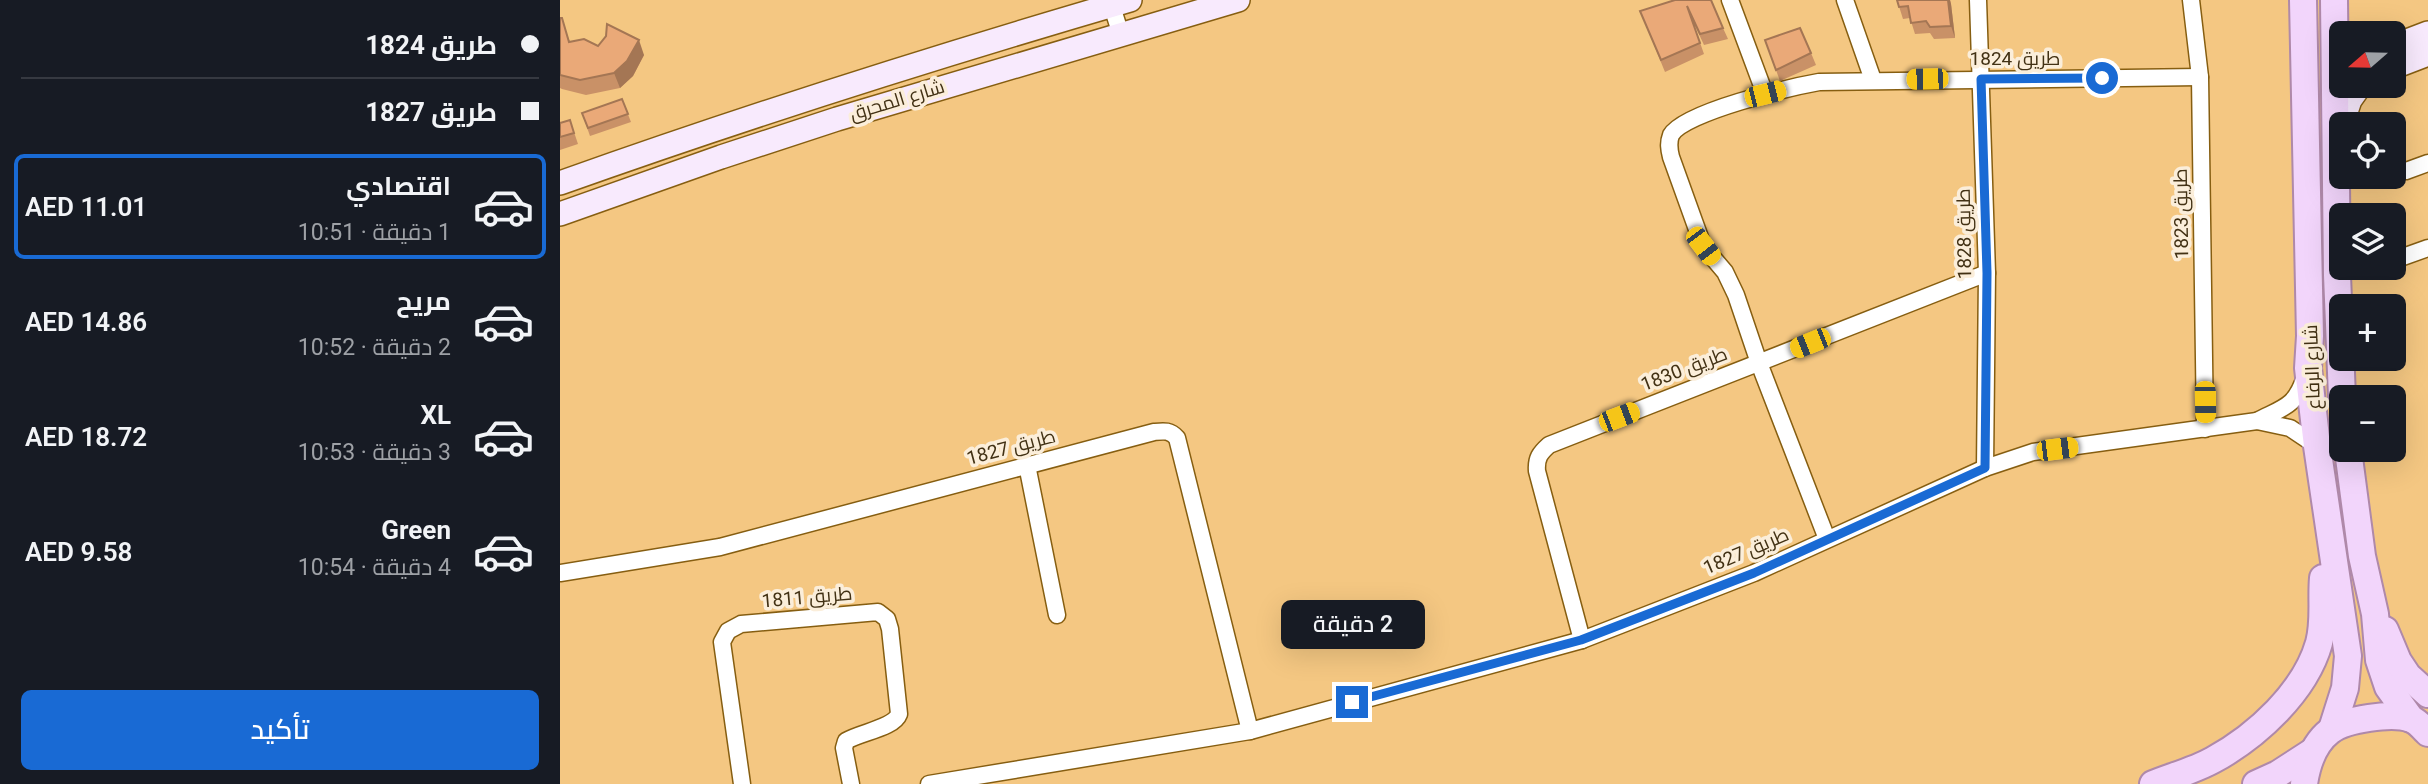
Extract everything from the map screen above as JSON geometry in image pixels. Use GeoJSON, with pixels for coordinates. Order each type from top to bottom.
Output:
{"type":"FeatureCollection","features":[{"type":"Feature","properties":{"kind":"main road","name":"شارع المحرق"},"geometry":{"type":"LineString","coordinates":[[560,214],[837,119],[1238,0]]}},
{"type":"Feature","properties":{"kind":"main road","name":"شارع الرفاع"},"geometry":{"type":"LineString","coordinates":[[2303,0],[2310,322],[2308,368],[2348,656],[2345,688],[2332,729]]}},
{"type":"Feature","properties":{"kind":"main road","name":"شارع المحرق"},"geometry":{"type":"LineString","coordinates":[[560,183],[714,128],[1117,2]]}},
{"type":"Feature","properties":{"kind":"main road"},"geometry":{"type":"LineString","coordinates":[[2406,41],[2428,33]]}},
{"type":"Feature","properties":{"kind":"main road"},"geometry":{"type":"LineString","coordinates":[[2406,62],[2428,54]]}},
{"type":"Feature","properties":{"kind":"main road"},"geometry":{"type":"LineString","coordinates":[[829,91],[837,119]]}},
{"type":"Feature","properties":{"kind":"main road","name":"شارع الرفاع"},"geometry":{"type":"LineString","coordinates":[[2339,189],[2337,275],[2342,385]]}},
{"type":"Feature","properties":{"kind":"main road"},"geometry":{"type":"LineString","coordinates":[[2350,462],[2362,556],[2375,614],[2382,674],[2388,687],[2423,728]]}},
{"type":"Feature","properties":{"kind":"main road"},"geometry":{"type":"LineString","coordinates":[[2153,784],[2212,761],[2242,741],[2292,694],[2313,660],[2320,641],[2322,586],[2329,528]]}},
{"type":"Feature","properties":{"kind":"main road"},"geometry":{"type":"LineString","coordinates":[[2375,614],[2389,637],[2398,661],[2408,676],[2428,694]]}},
{"type":"Feature","properties":{"kind":"main road"},"geometry":{"type":"LineString","coordinates":[[2256,784],[2278,774],[2312,752],[2332,729],[2369,718],[2390,717],[2423,728]]}},
{"type":"Feature","properties":{"kind":"main road"},"geometry":{"type":"LineString","coordinates":[[2304,784],[2312,752]]}},
{"type":"Feature","properties":{"kind":"street"},"geometry":{"type":"LineString","coordinates":[[1730,0],[1765,94]]}},
{"type":"Feature","properties":{"kind":"street"},"geometry":{"type":"LineString","coordinates":[[1844,0],[1873,80]]}},
{"type":"Feature","properties":{"kind":"street","name":"طريق 1828"},"geometry":{"type":"LineString","coordinates":[[1978,0],[1987,273],[1985,468]]}},
{"type":"Feature","properties":{"kind":"street","name":"طريق 1823"},"geometry":{"type":"LineString","coordinates":[[2191,0],[2200,77],[2205,429]]}},
{"type":"Feature","properties":{"kind":"street"},"geometry":{"type":"LineString","coordinates":[[1117,2],[1121,34]]}},
{"type":"Feature","properties":{"kind":"street","name":"طريق 1824"},"geometry":{"type":"LineString","coordinates":[[1827,539],[1759,363],[1736,295],[1726,272],[1703,246],[1694,225],[1669,146],[1672,135],[1679,127],[1689,122],[1765,94],[1819,82],[2200,77]]}},
{"type":"Feature","properties":{"kind":"street"},"geometry":{"type":"LineString","coordinates":[[2406,170],[2428,163]]}},
{"type":"Feature","properties":{"kind":"street"},"geometry":{"type":"LineString","coordinates":[[2406,256],[2428,248]]}},
{"type":"Feature","properties":{"kind":"street","name":"طريق 1830"},"geometry":{"type":"LineString","coordinates":[[1581,640],[1537,471],[1536,461],[1540,452],[1549,445],[1987,273]]}},
{"type":"Feature","properties":{"kind":"street","name":"طريق 1827"},"geometry":{"type":"LineString","coordinates":[[929,784],[1250,730],[1581,640],[1754,573],[1985,468],[2033,452],[2257,421],[2292,402],[2300,392],[2308,368]]}},
{"type":"Feature","properties":{"kind":"street","name":"طريق 1827"},"geometry":{"type":"LineString","coordinates":[[2257,421],[2290,428],[2317,446]]}},
{"type":"Feature","properties":{"kind":"street","name":"طريق 1827"},"geometry":{"type":"LineString","coordinates":[[560,573],[720,547],[1154,432],[1172,433],[1177,438],[1250,730]]}},
{"type":"Feature","properties":{"kind":"street"},"geometry":{"type":"LineString","coordinates":[[1027,465],[1057,615]]}},
{"type":"Feature","properties":{"kind":"street","name":"طريق 1811"},"geometry":{"type":"LineString","coordinates":[[742,784],[722,642],[728,631],[741,624],[878,612],[887,619],[890,629],[899,713],[892,723],[846,741],[844,748],[850,784]]}},
{"type":"Feature","properties":{"kind":"building"},"geometry":{"type":"Polygon","coordinates":[[[1675,0],[1711,0],[1723,28],[1700,34],[1687,6],[1700,43],[1661,60],[1640,11],[1675,0]]]}},
{"type":"Feature","properties":{"kind":"building"},"geometry":{"type":"Polygon","coordinates":[[[1897,0],[1948,0],[1951,26],[1930,27],[1926,21],[1911,23],[1908,6],[1899,7],[1897,0]]]}},
{"type":"Feature","properties":{"kind":"building"},"geometry":{"type":"Polygon","coordinates":[[[560,18],[569,42],[584,39],[598,46],[606,36],[607,24],[639,40],[627,61],[614,73],[580,80],[560,75],[560,18]]]}},
{"type":"Feature","properties":{"kind":"building"},"geometry":{"type":"Polygon","coordinates":[[[1800,28],[1811,53],[1776,70],[1765,40],[1800,28]]]}},
{"type":"Feature","properties":{"kind":"building"},"geometry":{"type":"Polygon","coordinates":[[[622,99],[628,114],[588,128],[582,113],[622,99]]]}},
{"type":"Feature","properties":{"kind":"building"},"geometry":{"type":"Polygon","coordinates":[[[570,120],[574,133],[560,137],[560,123],[570,120]]]}},
{"type":"Feature","properties":{"kind":"route"},"geometry":{"type":"LineString","coordinates":[[1352,702],[1581,640],[1754,573],[1985,468],[1987,273],[1981,79],[2102,78]]}}]}
